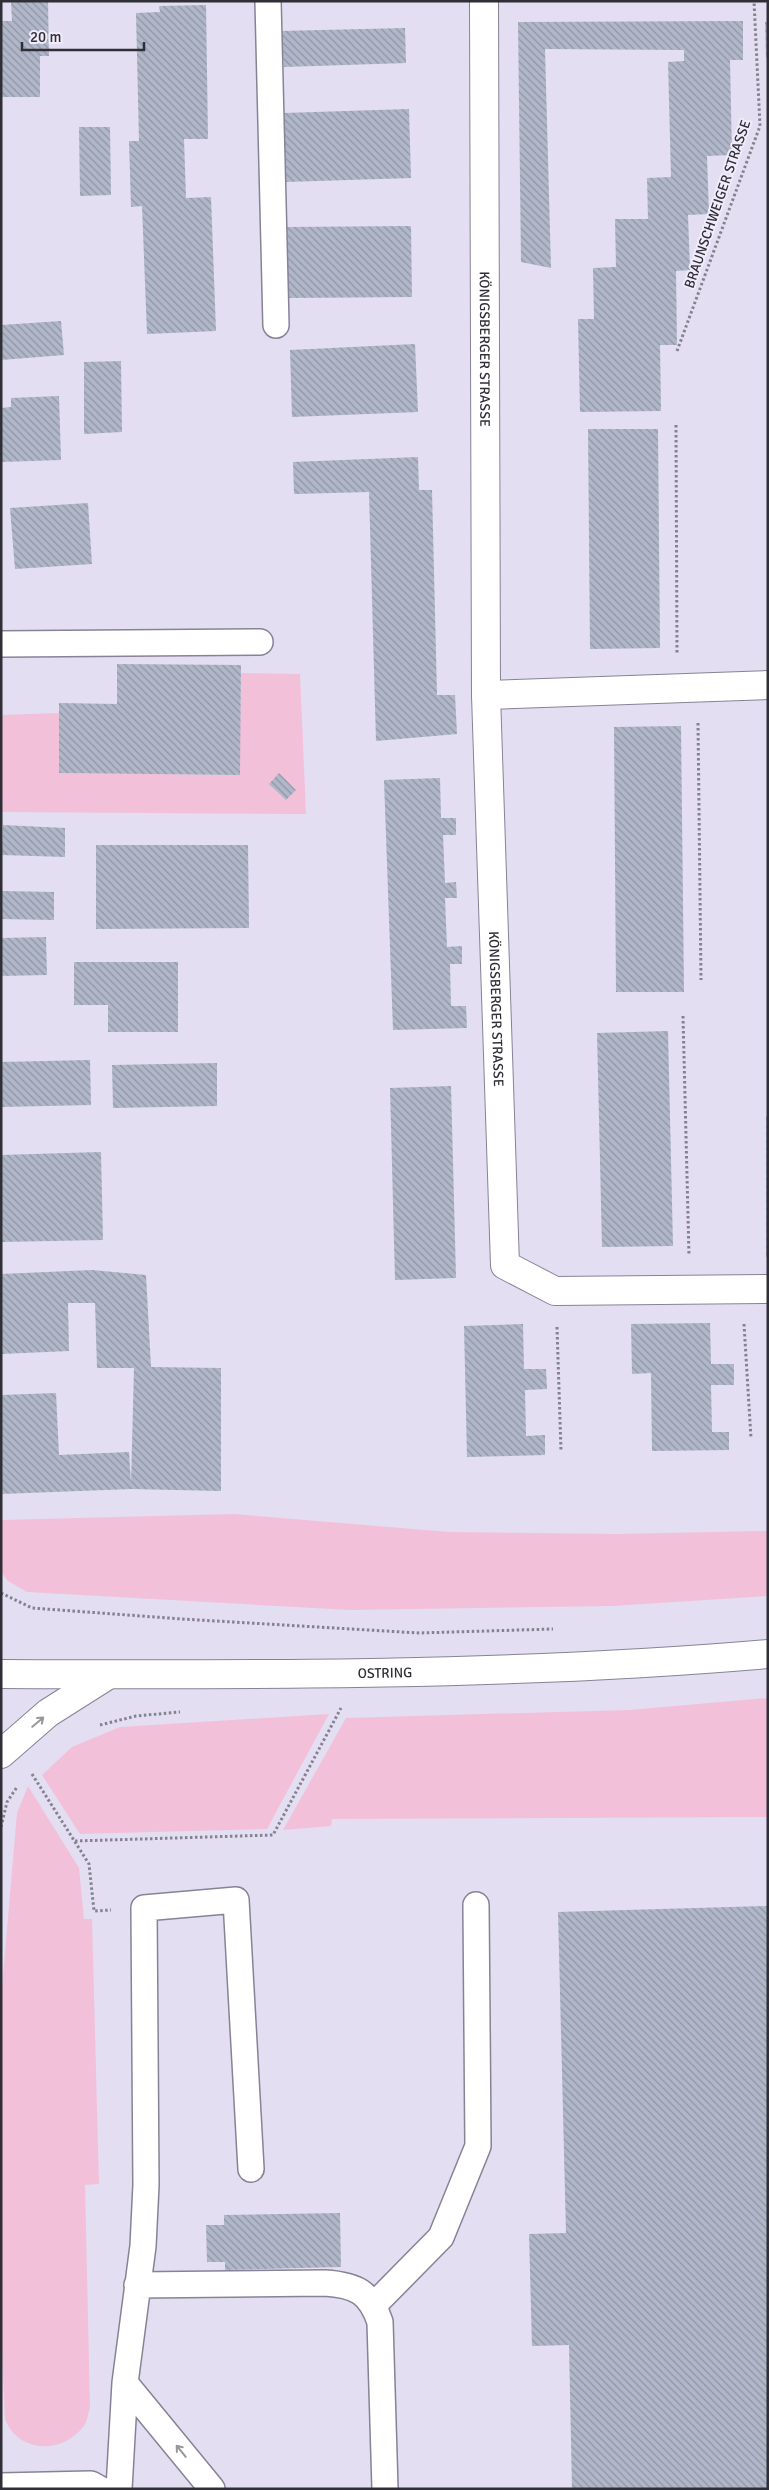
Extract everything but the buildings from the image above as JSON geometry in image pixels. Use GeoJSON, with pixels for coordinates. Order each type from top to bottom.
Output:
{"type":"FeatureCollection","features":[{"type":"Feature","properties":{"kind":"street","name":"KÖNIGSBERGER STRASSE"},"geometry":{"type":"LineString","coordinates":[[484,1],[486,695],[505,1265],[555,1291],[755,1289]]}},
{"type":"Feature","properties":{"kind":"street"},"geometry":{"type":"LineString","coordinates":[[486,695],[768,686]]}},
{"type":"Feature","properties":{"kind":"street","name":"OSTRING"},"geometry":{"type":"LineString","coordinates":[[1,1674],[108,1675],[516,1668],[768,1654]]}},
{"type":"Feature","properties":{"kind":"street"},"geometry":{"type":"LineString","coordinates":[[1,1754],[48,1713],[108,1675]]}},
{"type":"Feature","properties":{"kind":"lane"},"geometry":{"type":"LineString","coordinates":[[268,1],[276,325]]}},
{"type":"Feature","properties":{"kind":"lane"},"geometry":{"type":"LineString","coordinates":[[1,644],[260,642]]}},
{"type":"Feature","properties":{"kind":"lane"},"geometry":{"type":"LineString","coordinates":[[119,2489],[125,2383],[136,2286],[143,2246],[146,2185],[144,1908],[236,1900],[251,2169]]}},
{"type":"Feature","properties":{"kind":"lane"},"geometry":{"type":"LineString","coordinates":[[374,2305],[441,2237],[478,2146],[476,1905]]}},
{"type":"Feature","properties":{"kind":"lane"},"geometry":{"type":"LineString","coordinates":[[136,2286],[344,2284],[356,2289],[374,2305],[380,2322],[385,2489]]}},
{"type":"Feature","properties":{"kind":"lane"},"geometry":{"type":"LineString","coordinates":[[125,2383],[212,2489]]}},
{"type":"Feature","properties":{"kind":"lane"},"geometry":{"type":"LineString","coordinates":[[1,2486],[92,2484],[100,2489]]}},
{"type":"Feature","properties":{"kind":"path","name":"BRAUNSCHWEIGER STRASSE"},"geometry":{"type":"LineString","coordinates":[[677,351],[760,126],[754,1]]}},
{"type":"Feature","properties":{"kind":"path"},"geometry":{"type":"LineString","coordinates":[[676,425],[701,980]]}},
{"type":"Feature","properties":{"kind":"path"},"geometry":{"type":"LineString","coordinates":[[683,1016],[690,1290]]}},
{"type":"Feature","properties":{"kind":"path"},"geometry":{"type":"LineString","coordinates":[[751,1438],[755,1289]]}},
{"type":"Feature","properties":{"kind":"path"},"geometry":{"type":"LineString","coordinates":[[555,1291],[561,1451]]}},
{"type":"Feature","properties":{"kind":"path"},"geometry":{"type":"LineString","coordinates":[[1,1593],[32,1608],[182,1619],[419,1633],[558,1629]]}},
{"type":"Feature","properties":{"kind":"path"},"geometry":{"type":"LineString","coordinates":[[75,1841],[273,1835],[343,1705]]}},
{"type":"Feature","properties":{"kind":"path"},"geometry":{"type":"LineString","coordinates":[[29,1769],[90,1864],[94,1911],[144,1908]]}},
{"type":"Feature","properties":{"kind":"path"},"geometry":{"type":"LineString","coordinates":[[1,1827],[7,1802],[18,1785]]}},
{"type":"Feature","properties":{"kind":"shaded area"},"geometry":{"type":"Polygon","coordinates":[[[241,673],[300,674],[306,814],[1,812],[1,715],[60,713],[60,773],[239,775],[241,673]]]}},
{"type":"Feature","properties":{"kind":"shaded area"},"geometry":{"type":"Polygon","coordinates":[[[234,1514],[449,1532],[617,1534],[768,1531],[768,1596],[612,1606],[350,1610],[27,1592],[8,1581],[1,1572],[1,1520],[234,1514]]]}},
{"type":"Feature","properties":{"kind":"shaded area"},"geometry":{"type":"Polygon","coordinates":[[[768,1698],[768,1817],[332,1819],[331,1826],[283,1830],[346,1718],[629,1710],[768,1698]]]}},
{"type":"Feature","properties":{"kind":"shaded area"},"geometry":{"type":"Polygon","coordinates":[[[329,1714],[267,1829],[80,1834],[42,1775],[72,1747],[120,1727],[329,1714]]]}},
{"type":"Feature","properties":{"kind":"shaded area"},"geometry":{"type":"Polygon","coordinates":[[[28,1786],[79,1868],[84,1919],[92,1919],[99,2184],[85,2185],[90,2408],[84,2426],[75,2435],[64,2442],[41,2446],[30,2444],[20,2439],[11,2430],[5,2419],[1,2329],[1,1999],[17,1813],[28,1786]]]}}]}
